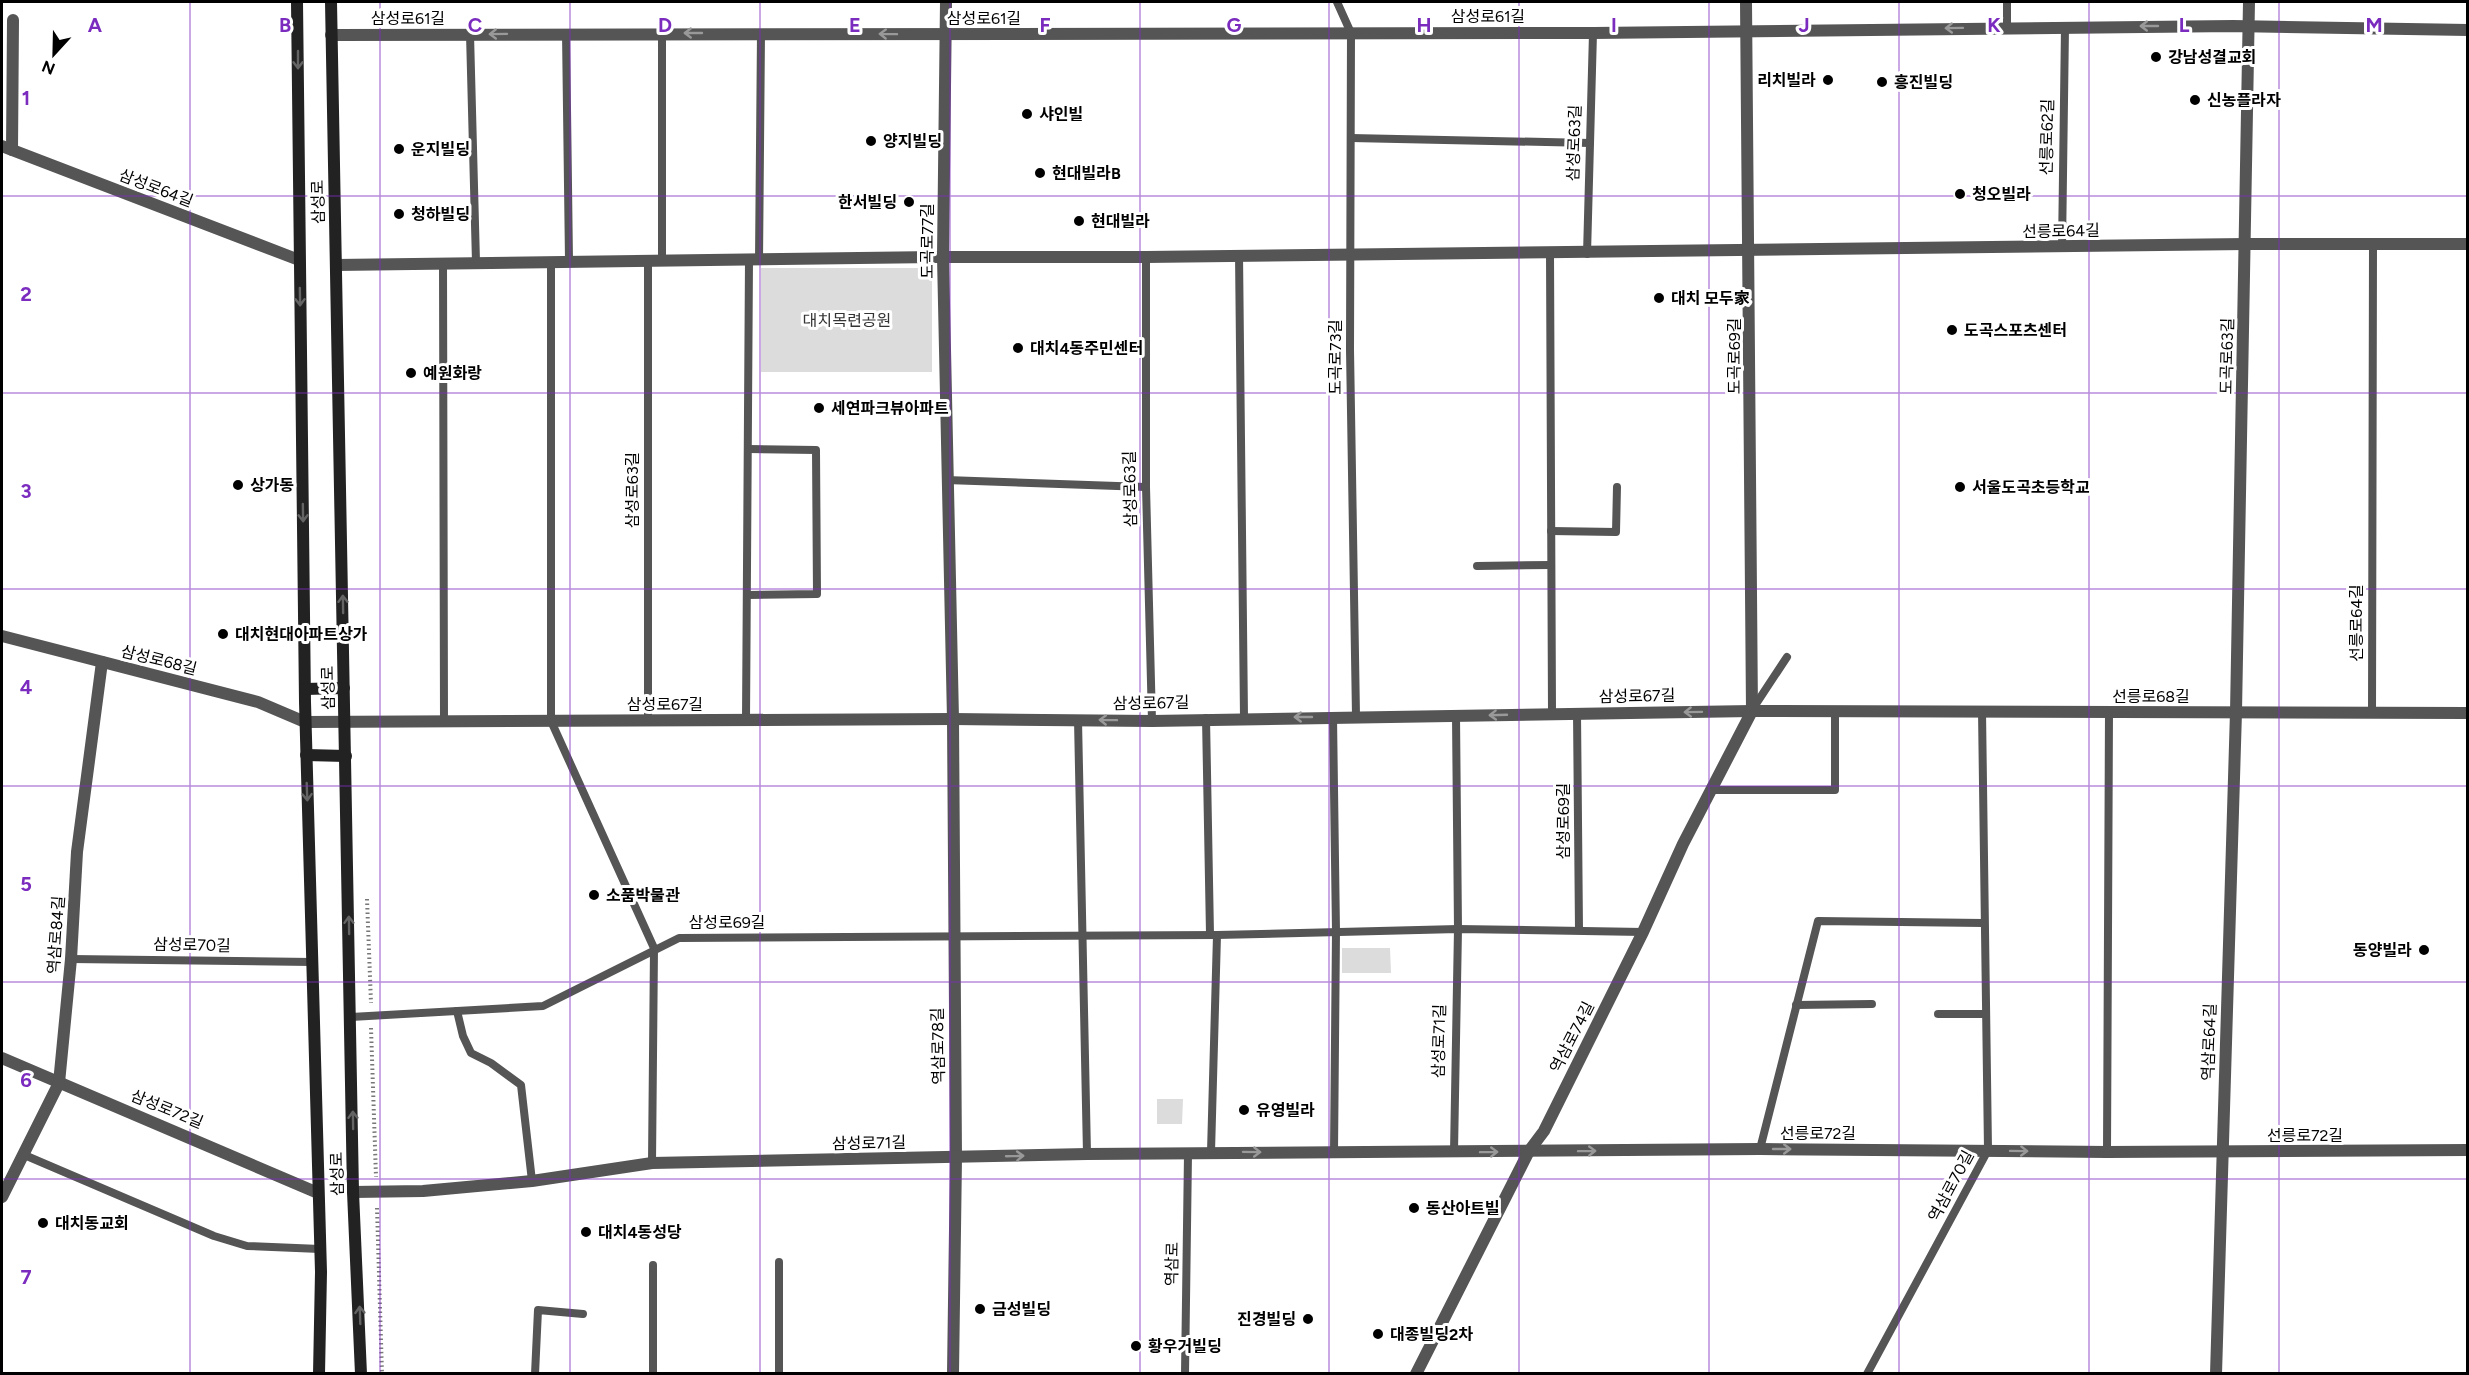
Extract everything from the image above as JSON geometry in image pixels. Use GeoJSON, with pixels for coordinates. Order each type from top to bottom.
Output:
{"type":"FeatureCollection","features":[{"type":"Feature","properties":{"kind":"main road","name":"삼성로"},"geometry":{"type":"LineString","coordinates":[[297,2],[305,722],[320,1249],[319,1374]]}},
{"type":"Feature","properties":{"kind":"main road","name":"삼성로"},"geometry":{"type":"LineString","coordinates":[[331,2],[353,1192],[361,1374]]}},
{"type":"Feature","properties":{"kind":"main road"},"geometry":{"type":"LineString","coordinates":[[305,690],[344,688]]}},
{"type":"Feature","properties":{"kind":"main road"},"geometry":{"type":"LineString","coordinates":[[306,755],[346,756]]}},
{"type":"Feature","properties":{"kind":"street","name":"도곡로77길"},"geometry":{"type":"LineString","coordinates":[[946,2],[943,257],[946,480],[953,719]]}},
{"type":"Feature","properties":{"kind":"street","name":"도곡로69길"},"geometry":{"type":"LineString","coordinates":[[1746,2],[1752,711]]}},
{"type":"Feature","properties":{"kind":"street","name":"도곡로63길"},"geometry":{"type":"LineString","coordinates":[[2236,712],[2249,2]]}},
{"type":"Feature","properties":{"kind":"street"},"geometry":{"type":"LineString","coordinates":[[7,148],[13,20]]}},
{"type":"Feature","properties":{"kind":"street"},"geometry":{"type":"LineString","coordinates":[[1746,30],[2249,26],[2468,30]]}},
{"type":"Feature","properties":{"kind":"street","name":"삼성로61길"},"geometry":{"type":"LineString","coordinates":[[331,35],[1593,33],[1746,30]]}},
{"type":"Feature","properties":{"kind":"street","name":"삼성로64길"},"geometry":{"type":"LineString","coordinates":[[7,148],[299,260]]}},
{"type":"Feature","properties":{"kind":"street","name":"선릉로64길"},"geometry":{"type":"LineString","coordinates":[[1749,249],[2468,244]]}},
{"type":"Feature","properties":{"kind":"street"},"geometry":{"type":"LineString","coordinates":[[336,265],[476,261],[754,261],[1239,254],[1587,254],[1749,249]]}},
{"type":"Feature","properties":{"kind":"street","name":"삼성로68길"},"geometry":{"type":"LineString","coordinates":[[2,636],[258,702],[305,722]]}},
{"type":"Feature","properties":{"kind":"street","name":"역삼로84길"},"geometry":{"type":"LineString","coordinates":[[2,1197],[59,1083],[71,959],[77,852],[102,662]]}},
{"type":"Feature","properties":{"kind":"street","name":"선릉로68길"},"geometry":{"type":"LineString","coordinates":[[1752,711],[2468,713]]}},
{"type":"Feature","properties":{"kind":"street","name":"삼성로67길"},"geometry":{"type":"LineString","coordinates":[[305,722],[953,719],[1152,721],[1244,717],[1752,711]]}},
{"type":"Feature","properties":{"kind":"street","name":"역삼로74길"},"geometry":{"type":"LineString","coordinates":[[1416,1374],[1529,1151],[1544,1131],[1643,932],[1710,790],[1752,711]]}},
{"type":"Feature","properties":{"kind":"street","name":"역삼로64길"},"geometry":{"type":"LineString","coordinates":[[2216,1374],[2236,712]]}},
{"type":"Feature","properties":{"kind":"street","name":"역삼로78길"},"geometry":{"type":"LineString","coordinates":[[953,719],[956,1158],[953,1374]]}},
{"type":"Feature","properties":{"kind":"street","name":"삼성로72길"},"geometry":{"type":"LineString","coordinates":[[2,1058],[318,1193]]}},
{"type":"Feature","properties":{"kind":"street","name":"선릉로72길"},"geometry":{"type":"LineString","coordinates":[[1529,1151],[2468,1150]]}},
{"type":"Feature","properties":{"kind":"street","name":"삼성로71길"},"geometry":{"type":"LineString","coordinates":[[353,1192],[423,1191],[532,1181],[652,1163],[1211,1152],[1529,1151]]}},
{"type":"Feature","properties":{"kind":"lane","name":"도곡로73길"},"geometry":{"type":"LineString","coordinates":[[1337,2],[1351,33],[1350,350],[1356,716]]}},
{"type":"Feature","properties":{"kind":"lane"},"geometry":{"type":"LineString","coordinates":[[2007,2],[2007,27]]}},
{"type":"Feature","properties":{"kind":"lane","name":"선릉로62길"},"geometry":{"type":"LineString","coordinates":[[2062,248],[2065,27]]}},
{"type":"Feature","properties":{"kind":"lane"},"geometry":{"type":"LineString","coordinates":[[566,33],[569,260]]}},
{"type":"Feature","properties":{"kind":"lane"},"geometry":{"type":"LineString","coordinates":[[662,33],[662,260]]}},
{"type":"Feature","properties":{"kind":"lane"},"geometry":{"type":"LineString","coordinates":[[746,720],[749,449],[761,33]]}},
{"type":"Feature","properties":{"kind":"lane","name":"삼성로63길"},"geometry":{"type":"LineString","coordinates":[[1587,254],[1593,33]]}},
{"type":"Feature","properties":{"kind":"lane"},"geometry":{"type":"LineString","coordinates":[[470,34],[476,261]]}},
{"type":"Feature","properties":{"kind":"lane"},"geometry":{"type":"LineString","coordinates":[[1351,138],[1590,142]]}},
{"type":"Feature","properties":{"kind":"lane","name":"선릉로64길"},"geometry":{"type":"LineString","coordinates":[[2372,713],[2373,246]]}},
{"type":"Feature","properties":{"kind":"lane"},"geometry":{"type":"LineString","coordinates":[[1239,254],[1244,717]]}},
{"type":"Feature","properties":{"kind":"lane"},"geometry":{"type":"LineString","coordinates":[[1550,254],[1552,712]]}},
{"type":"Feature","properties":{"kind":"lane","name":"삼성로63길"},"geometry":{"type":"LineString","coordinates":[[1146,257],[1146,487],[1152,721]]}},
{"type":"Feature","properties":{"kind":"lane","name":"삼성로63길"},"geometry":{"type":"LineString","coordinates":[[648,260],[648,720]]}},
{"type":"Feature","properties":{"kind":"lane"},"geometry":{"type":"LineString","coordinates":[[551,261],[551,721],[654,948],[652,1163]]}},
{"type":"Feature","properties":{"kind":"lane"},"geometry":{"type":"LineString","coordinates":[[444,262],[444,722]]}},
{"type":"Feature","properties":{"kind":"lane"},"geometry":{"type":"LineString","coordinates":[[748,595],[817,594],[816,450],[749,449]]}},
{"type":"Feature","properties":{"kind":"lane"},"geometry":{"type":"LineString","coordinates":[[946,480],[1146,487]]}},
{"type":"Feature","properties":{"kind":"lane"},"geometry":{"type":"LineString","coordinates":[[1551,531],[1616,532],[1617,487]]}},
{"type":"Feature","properties":{"kind":"lane"},"geometry":{"type":"LineString","coordinates":[[1477,566],[1551,565]]}},
{"type":"Feature","properties":{"kind":"lane"},"geometry":{"type":"LineString","coordinates":[[1752,711],[1787,657]]}},
{"type":"Feature","properties":{"kind":"lane"},"geometry":{"type":"LineString","coordinates":[[1710,790],[1835,790],[1834,711]]}},
{"type":"Feature","properties":{"kind":"lane","name":"역삼로70길"},"geometry":{"type":"LineString","coordinates":[[1867,1374],[1988,1150],[1983,923],[1982,711]]}},
{"type":"Feature","properties":{"kind":"lane"},"geometry":{"type":"LineString","coordinates":[[2107,1152],[2109,712]]}},
{"type":"Feature","properties":{"kind":"lane","name":"삼성로69길"},"geometry":{"type":"LineString","coordinates":[[1577,713],[1579,930]]}},
{"type":"Feature","properties":{"kind":"lane"},"geometry":{"type":"LineString","coordinates":[[1456,716],[1458,929]]}},
{"type":"Feature","properties":{"kind":"lane"},"geometry":{"type":"LineString","coordinates":[[1333,717],[1336,931],[1334,1153]]}},
{"type":"Feature","properties":{"kind":"lane"},"geometry":{"type":"LineString","coordinates":[[1206,718],[1214,934],[1211,1152]]}},
{"type":"Feature","properties":{"kind":"lane"},"geometry":{"type":"LineString","coordinates":[[1078,720],[1087,1154]]}},
{"type":"Feature","properties":{"kind":"lane"},"geometry":{"type":"LineString","coordinates":[[1760,1149],[1818,921],[1983,923]]}},
{"type":"Feature","properties":{"kind":"lane","name":"삼성로69길"},"geometry":{"type":"LineString","coordinates":[[351,1017],[543,1006],[654,948],[679,938],[1214,934],[1458,929],[1643,932]]}},
{"type":"Feature","properties":{"kind":"lane","name":"삼성로71길"},"geometry":{"type":"LineString","coordinates":[[1454,1152],[1458,929]]}},
{"type":"Feature","properties":{"kind":"lane","name":"삼성로70길"},"geometry":{"type":"LineString","coordinates":[[71,959],[312,962]]}},
{"type":"Feature","properties":{"kind":"lane"},"geometry":{"type":"LineString","coordinates":[[1796,1005],[1872,1004]]}},
{"type":"Feature","properties":{"kind":"lane"},"geometry":{"type":"LineString","coordinates":[[457,1011],[463,1035],[471,1053],[491,1063],[521,1085],[532,1181]]}},
{"type":"Feature","properties":{"kind":"lane"},"geometry":{"type":"LineString","coordinates":[[1938,1014],[1985,1014]]}},
{"type":"Feature","properties":{"kind":"lane"},"geometry":{"type":"LineString","coordinates":[[22,1154],[214,1236],[247,1246],[320,1249]]}},
{"type":"Feature","properties":{"kind":"lane","name":"역삼로"},"geometry":{"type":"LineString","coordinates":[[1185,1374],[1188,1154]]}},
{"type":"Feature","properties":{"kind":"lane"},"geometry":{"type":"LineString","coordinates":[[778,1374],[779,1262]]}},
{"type":"Feature","properties":{"kind":"lane"},"geometry":{"type":"LineString","coordinates":[[653,1265],[653,1374]]}},
{"type":"Feature","properties":{"kind":"lane"},"geometry":{"type":"LineString","coordinates":[[535,1374],[538,1310],[583,1314]]}},
{"type":"Feature","properties":{"kind":"green space","name":"대치목련공원"},"geometry":{"type":"Polygon","coordinates":[[[761,268],[932,268],[932,372],[761,372],[761,268]]]}},
{"type":"Feature","properties":{"kind":"green space"},"geometry":{"type":"Polygon","coordinates":[[[1342,948],[1390,948],[1391,973],[1342,973],[1342,948]]]}},
{"type":"Feature","properties":{"kind":"green space"},"geometry":{"type":"Polygon","coordinates":[[[1157,1099],[1183,1099],[1182,1124],[1157,1124],[1157,1099]]]}},
{"type":"Feature","properties":{"kind":"place","name":"강남성결교회"},"geometry":{"type":"Point","coordinates":[2156,57]}},
{"type":"Feature","properties":{"kind":"place","name":"리치빌라"},"geometry":{"type":"Point","coordinates":[1828,80]}},
{"type":"Feature","properties":{"kind":"place","name":"흥진빌딩"},"geometry":{"type":"Point","coordinates":[1882,82]}},
{"type":"Feature","properties":{"kind":"place","name":"신농플라자"},"geometry":{"type":"Point","coordinates":[2195,100]}},
{"type":"Feature","properties":{"kind":"place","name":"샤인빌"},"geometry":{"type":"Point","coordinates":[1027,114]}},
{"type":"Feature","properties":{"kind":"place","name":"양지빌딩"},"geometry":{"type":"Point","coordinates":[871,141]}},
{"type":"Feature","properties":{"kind":"place","name":"운지빌딩"},"geometry":{"type":"Point","coordinates":[399,149]}},
{"type":"Feature","properties":{"kind":"place","name":"현대빌라B"},"geometry":{"type":"Point","coordinates":[1040,173]}},
{"type":"Feature","properties":{"kind":"place","name":"청오빌라"},"geometry":{"type":"Point","coordinates":[1960,194]}},
{"type":"Feature","properties":{"kind":"place","name":"한서빌딩"},"geometry":{"type":"Point","coordinates":[909,202]}},
{"type":"Feature","properties":{"kind":"place","name":"청하빌딩"},"geometry":{"type":"Point","coordinates":[399,214]}},
{"type":"Feature","properties":{"kind":"place","name":"현대빌라"},"geometry":{"type":"Point","coordinates":[1079,221]}},
{"type":"Feature","properties":{"kind":"place","name":"대치 모두家"},"geometry":{"type":"Point","coordinates":[1659,298]}},
{"type":"Feature","properties":{"kind":"place","name":"도곡스포츠센터"},"geometry":{"type":"Point","coordinates":[1952,330]}},
{"type":"Feature","properties":{"kind":"place","name":"대치4동주민센터"},"geometry":{"type":"Point","coordinates":[1018,348]}},
{"type":"Feature","properties":{"kind":"place","name":"예원화랑"},"geometry":{"type":"Point","coordinates":[411,373]}},
{"type":"Feature","properties":{"kind":"place","name":"세연파크뷰아파트"},"geometry":{"type":"Point","coordinates":[819,408]}},
{"type":"Feature","properties":{"kind":"place","name":"상가동"},"geometry":{"type":"Point","coordinates":[238,485]}},
{"type":"Feature","properties":{"kind":"place","name":"서울도곡초등학교"},"geometry":{"type":"Point","coordinates":[1960,487]}},
{"type":"Feature","properties":{"kind":"place","name":"대치현대아파트상가"},"geometry":{"type":"Point","coordinates":[223,634]}},
{"type":"Feature","properties":{"kind":"place","name":"소품박물관"},"geometry":{"type":"Point","coordinates":[594,895]}},
{"type":"Feature","properties":{"kind":"place","name":"동양빌라"},"geometry":{"type":"Point","coordinates":[2424,950]}},
{"type":"Feature","properties":{"kind":"place","name":"유영빌라"},"geometry":{"type":"Point","coordinates":[1244,1110]}},
{"type":"Feature","properties":{"kind":"place","name":"동산아트빌"},"geometry":{"type":"Point","coordinates":[1414,1208]}},
{"type":"Feature","properties":{"kind":"place","name":"대치동교회"},"geometry":{"type":"Point","coordinates":[43,1223]}},
{"type":"Feature","properties":{"kind":"place","name":"대치4동성당"},"geometry":{"type":"Point","coordinates":[586,1232]}},
{"type":"Feature","properties":{"kind":"place","name":"금성빌딩"},"geometry":{"type":"Point","coordinates":[980,1309]}},
{"type":"Feature","properties":{"kind":"place","name":"진경빌딩"},"geometry":{"type":"Point","coordinates":[1308,1319]}},
{"type":"Feature","properties":{"kind":"place","name":"대종빌딩2차"},"geometry":{"type":"Point","coordinates":[1378,1334]}},
{"type":"Feature","properties":{"kind":"place","name":"황우거빌딩"},"geometry":{"type":"Point","coordinates":[1136,1346]}}]}
